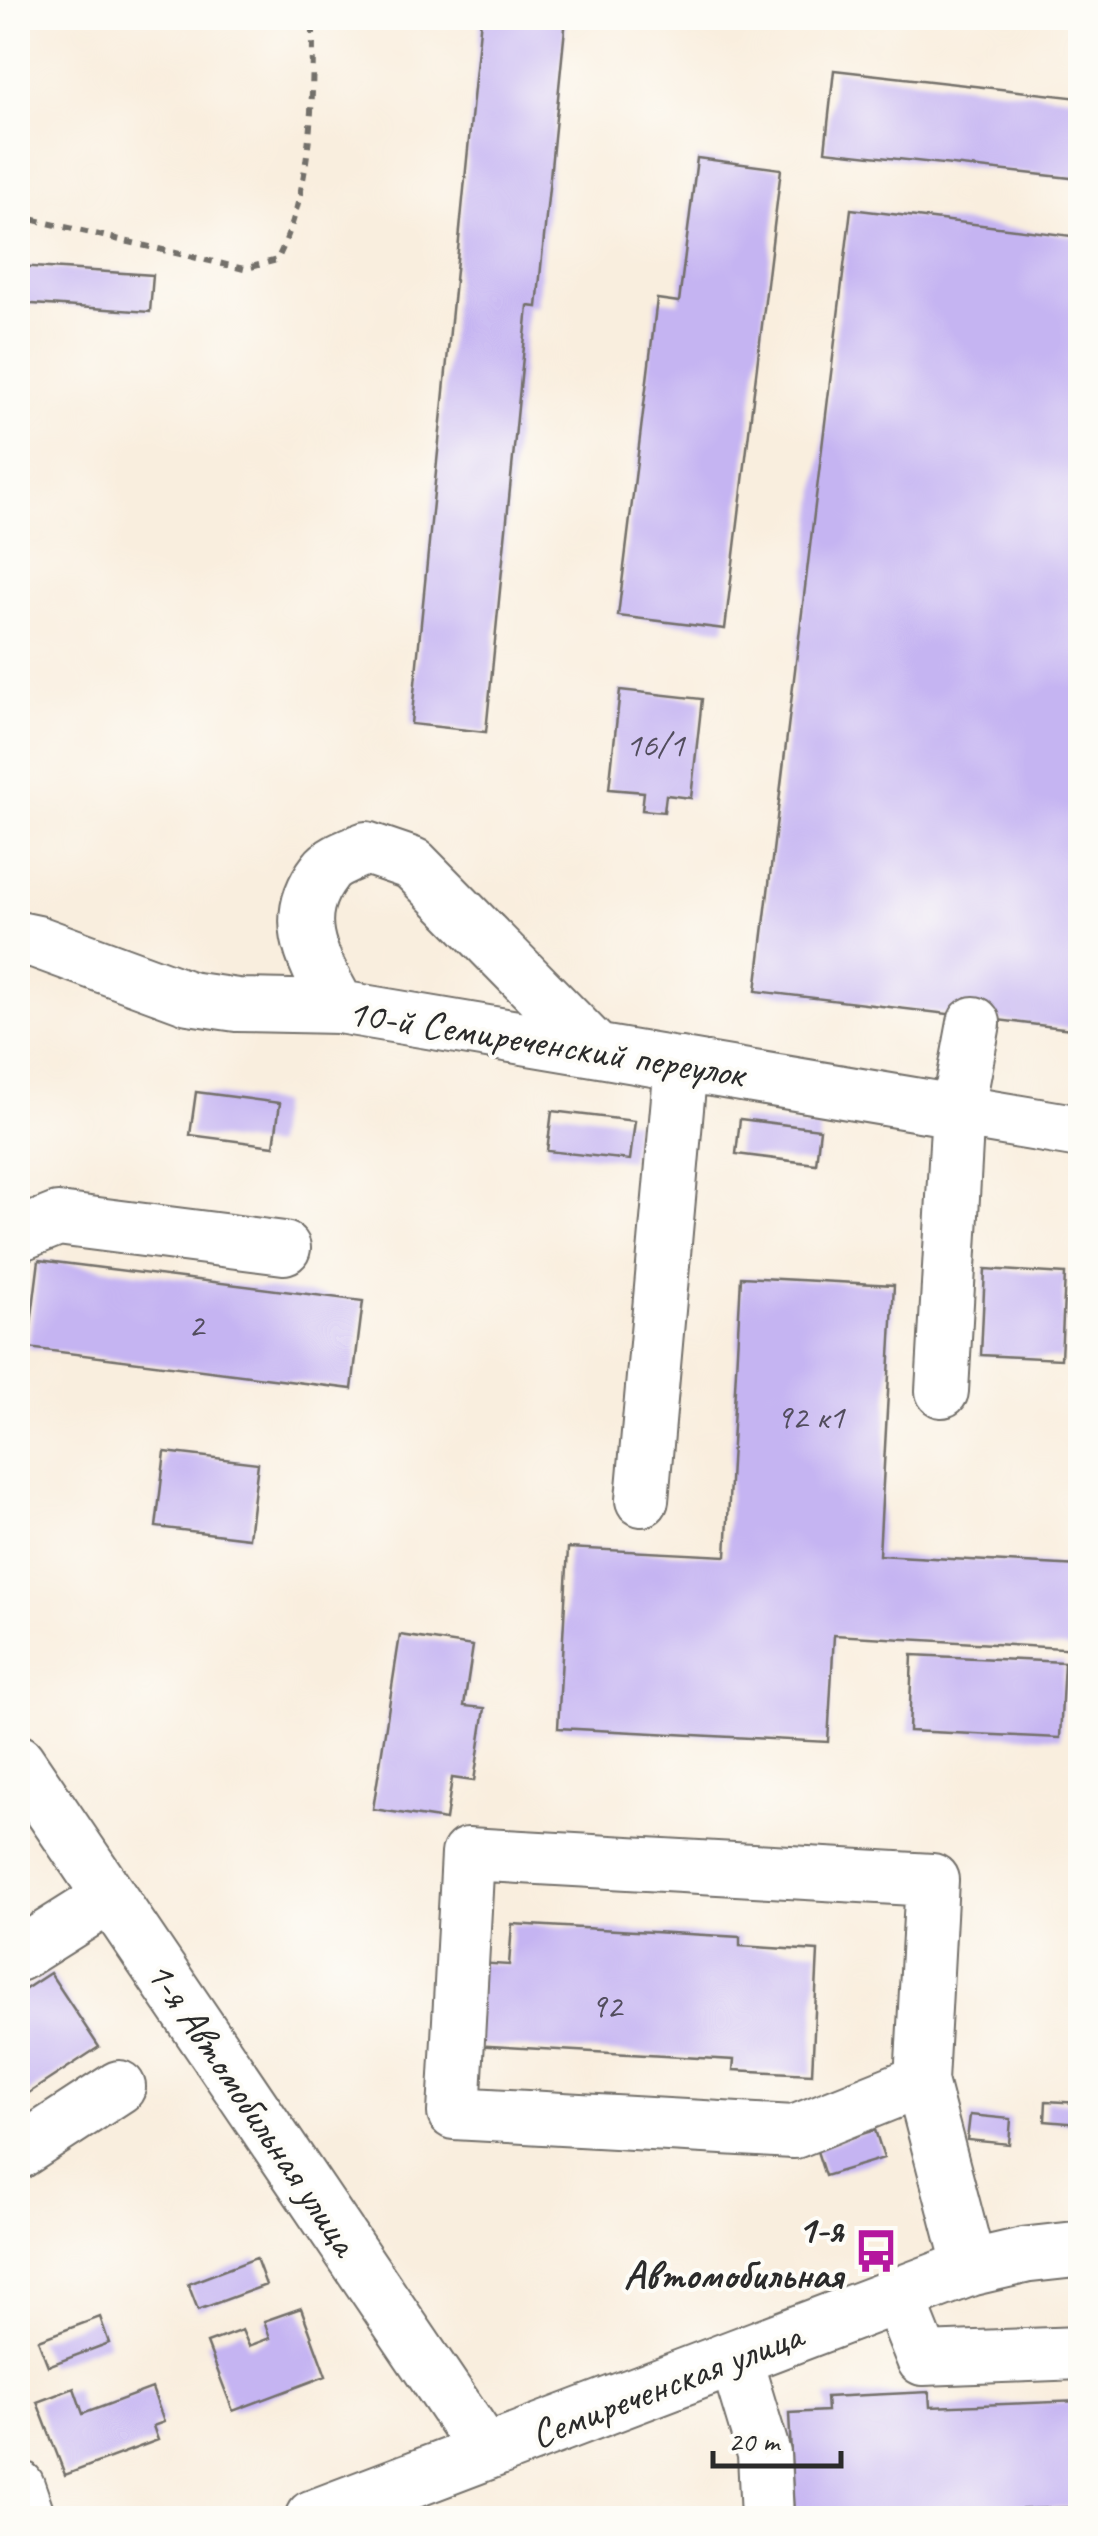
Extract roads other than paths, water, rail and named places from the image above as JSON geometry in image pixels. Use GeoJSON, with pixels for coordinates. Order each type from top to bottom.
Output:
{"type":"FeatureCollection","features":[{"type":"Feature","properties":{"kind":"main road","name":"Семиреченская улица"},"geometry":{"type":"LineString","coordinates":[[312,2518],[970,2268],[1080,2248]]}},
{"type":"Feature","properties":{"kind":"street"},"geometry":{"type":"LineString","coordinates":[[340,1007],[310,954],[305,913],[326,868],[366,848],[413,864],[595,1049]]}},
{"type":"Feature","properties":{"kind":"street","name":"10-й Семиреченский переулок"},"geometry":{"type":"LineString","coordinates":[[18,938],[189,998],[237,1005],[340,1007],[1080,1132]]}},
{"type":"Feature","properties":{"kind":"street"},"geometry":{"type":"LineString","coordinates":[[942,1390],[958,1110],[974,1023]]}},
{"type":"Feature","properties":{"kind":"street"},"geometry":{"type":"LineString","coordinates":[[642,1500],[682,1064]]}},
{"type":"Feature","properties":{"kind":"street"},"geometry":{"type":"LineString","coordinates":[[18,1235],[58,1219],[284,1248]]}},
{"type":"Feature","properties":{"kind":"street","name":"1-я Автомобильная улица"},"geometry":{"type":"LineString","coordinates":[[18,1762],[488,2453]]}},
{"type":"Feature","properties":{"kind":"street"},"geometry":{"type":"LineString","coordinates":[[921,2082],[794,2132],[454,2113],[468,1854],[932,1880],[921,2082],[970,2268]]}},
{"type":"Feature","properties":{"kind":"street"},"geometry":{"type":"LineString","coordinates":[[18,1955],[110,1898]]}},
{"type":"Feature","properties":{"kind":"street"},"geometry":{"type":"LineString","coordinates":[[18,2153],[119,2087]]}},
{"type":"Feature","properties":{"kind":"street"},"geometry":{"type":"LineString","coordinates":[[897,2294],[923,2359],[1080,2352]]}},
{"type":"Feature","properties":{"kind":"street"},"geometry":{"type":"LineString","coordinates":[[735,2358],[761,2440],[767,2518]]}},
{"type":"Feature","properties":{"kind":"street"},"geometry":{"type":"LineString","coordinates":[[18,2486],[29,2518]]}},
{"type":"Feature","properties":{"kind":"place","name":"1-я Автомобильная"},"geometry":{"type":"Point","coordinates":[876,2251]}}]}
